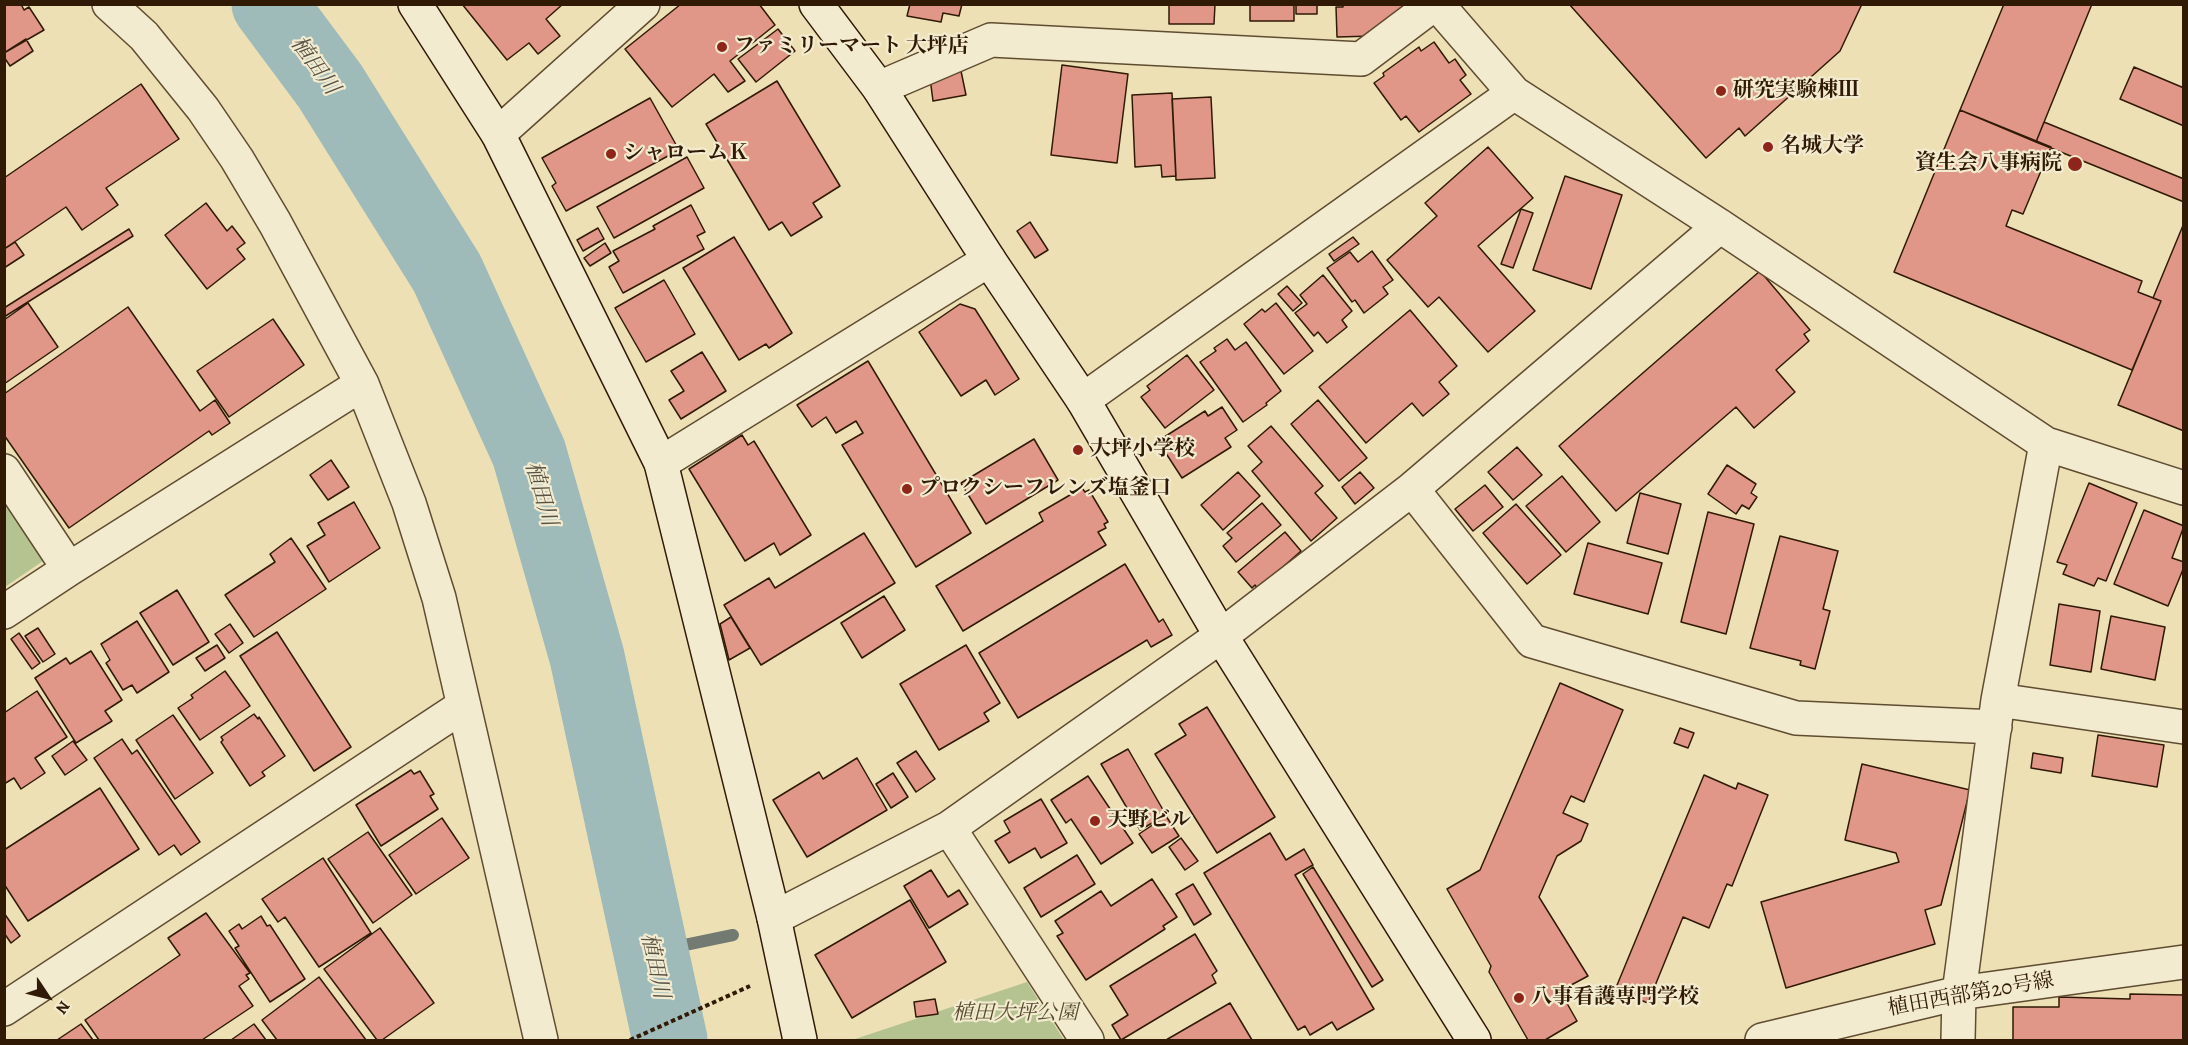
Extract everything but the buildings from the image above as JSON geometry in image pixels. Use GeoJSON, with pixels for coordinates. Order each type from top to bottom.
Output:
{"type":"FeatureCollection","features":[{"type":"Feature","properties":{"kind":"street"},"geometry":{"type":"LineString","coordinates":[[109,4],[144,36],[203,109],[232,151],[275,223],[362,384],[410,503],[439,598],[538,1039]]}},
{"type":"Feature","properties":{"kind":"street"},"geometry":{"type":"LineString","coordinates":[[415,4],[498,135],[660,463],[774,918],[800,1041]]}},
{"type":"Feature","properties":{"kind":"street"},"geometry":{"type":"LineString","coordinates":[[498,135],[643,4]]}},
{"type":"Feature","properties":{"kind":"street"},"geometry":{"type":"LineString","coordinates":[[816,4],[879,88],[989,260],[1083,400],[1221,636],[1474,1041]]}},
{"type":"Feature","properties":{"kind":"street"},"geometry":{"type":"LineString","coordinates":[[879,88],[991,40],[1361,59],[1436,4],[1514,93],[1720,226],[2046,444],[2184,488]]}},
{"type":"Feature","properties":{"kind":"street"},"geometry":{"type":"LineString","coordinates":[[1083,400],[1514,93]]}},
{"type":"Feature","properties":{"kind":"street"},"geometry":{"type":"LineString","coordinates":[[774,918],[949,828],[1221,636],[1412,489],[1720,226]]}},
{"type":"Feature","properties":{"kind":"street"},"geometry":{"type":"LineString","coordinates":[[660,463],[989,260]]}},
{"type":"Feature","properties":{"kind":"street"},"geometry":{"type":"LineString","coordinates":[[4,612],[69,568],[362,384]]}},
{"type":"Feature","properties":{"kind":"street"},"geometry":{"type":"LineString","coordinates":[[1958,1041],[1959,993],[1997,713],[2046,444]]}},
{"type":"Feature","properties":{"kind":"street"},"geometry":{"type":"LineString","coordinates":[[4,471],[69,568]]}},
{"type":"Feature","properties":{"kind":"street"},"geometry":{"type":"LineString","coordinates":[[1412,489],[1532,640],[1796,718],[1997,713],[2184,727]]}},
{"type":"Feature","properties":{"kind":"street"},"geometry":{"type":"LineString","coordinates":[[4,1009],[463,706]]}},
{"type":"Feature","properties":{"kind":"street"},"geometry":{"type":"LineString","coordinates":[[949,828],[1087,1041]]}},
{"type":"Feature","properties":{"kind":"street","name":"植田西部第20号線"},"geometry":{"type":"LineString","coordinates":[[1762,1041],[1959,993],[2184,962]]}},
{"type":"Feature","properties":{"kind":"path"},"geometry":{"type":"LineString","coordinates":[[630,1041],[785,970]]}},
{"type":"Feature","properties":{"kind":"green space"},"geometry":{"type":"Polygon","coordinates":[[[5,503],[43,561],[4,587],[5,503]]]}},
{"type":"Feature","properties":{"kind":"green space","name":"植田大坪公園"},"geometry":{"type":"Polygon","coordinates":[[[1027,982],[1064,1040],[852,1040],[1027,982]]]}},
{"type":"Feature","properties":{"kind":"waterway","name":"植田川"},"geometry":{"type":"LineString","coordinates":[[269,4],[330,86],[447,273],[529,453],[587,657],[670,1040]]}},
{"type":"Feature","properties":{"kind":"waterway"},"geometry":{"type":"LineString","coordinates":[[651,952],[733,935]]}},
{"type":"Feature","properties":{"kind":"place","name":"ファミリーマート 大坪店"},"geometry":{"type":"Point","coordinates":[722,47]}},
{"type":"Feature","properties":{"kind":"place","name":"研究実験棟Ⅲ"},"geometry":{"type":"Point","coordinates":[1721,91]}},
{"type":"Feature","properties":{"kind":"place","name":"名城大学"},"geometry":{"type":"Point","coordinates":[1768,147]}},
{"type":"Feature","properties":{"kind":"place","name":"シャロームＫ"},"geometry":{"type":"Point","coordinates":[611,154]}},
{"type":"Feature","properties":{"kind":"place","name":"資生会八事病院"},"geometry":{"type":"Point","coordinates":[2075,164]}},
{"type":"Feature","properties":{"kind":"place","name":"大坪小学校"},"geometry":{"type":"Point","coordinates":[1078,450]}},
{"type":"Feature","properties":{"kind":"place","name":"プロクシーフレンズ塩釜口"},"geometry":{"type":"Point","coordinates":[907,489]}},
{"type":"Feature","properties":{"kind":"place","name":"天野ビル"},"geometry":{"type":"Point","coordinates":[1095,821]}},
{"type":"Feature","properties":{"kind":"place","name":"八事看護専門学校"},"geometry":{"type":"Point","coordinates":[1519,998]}}]}
